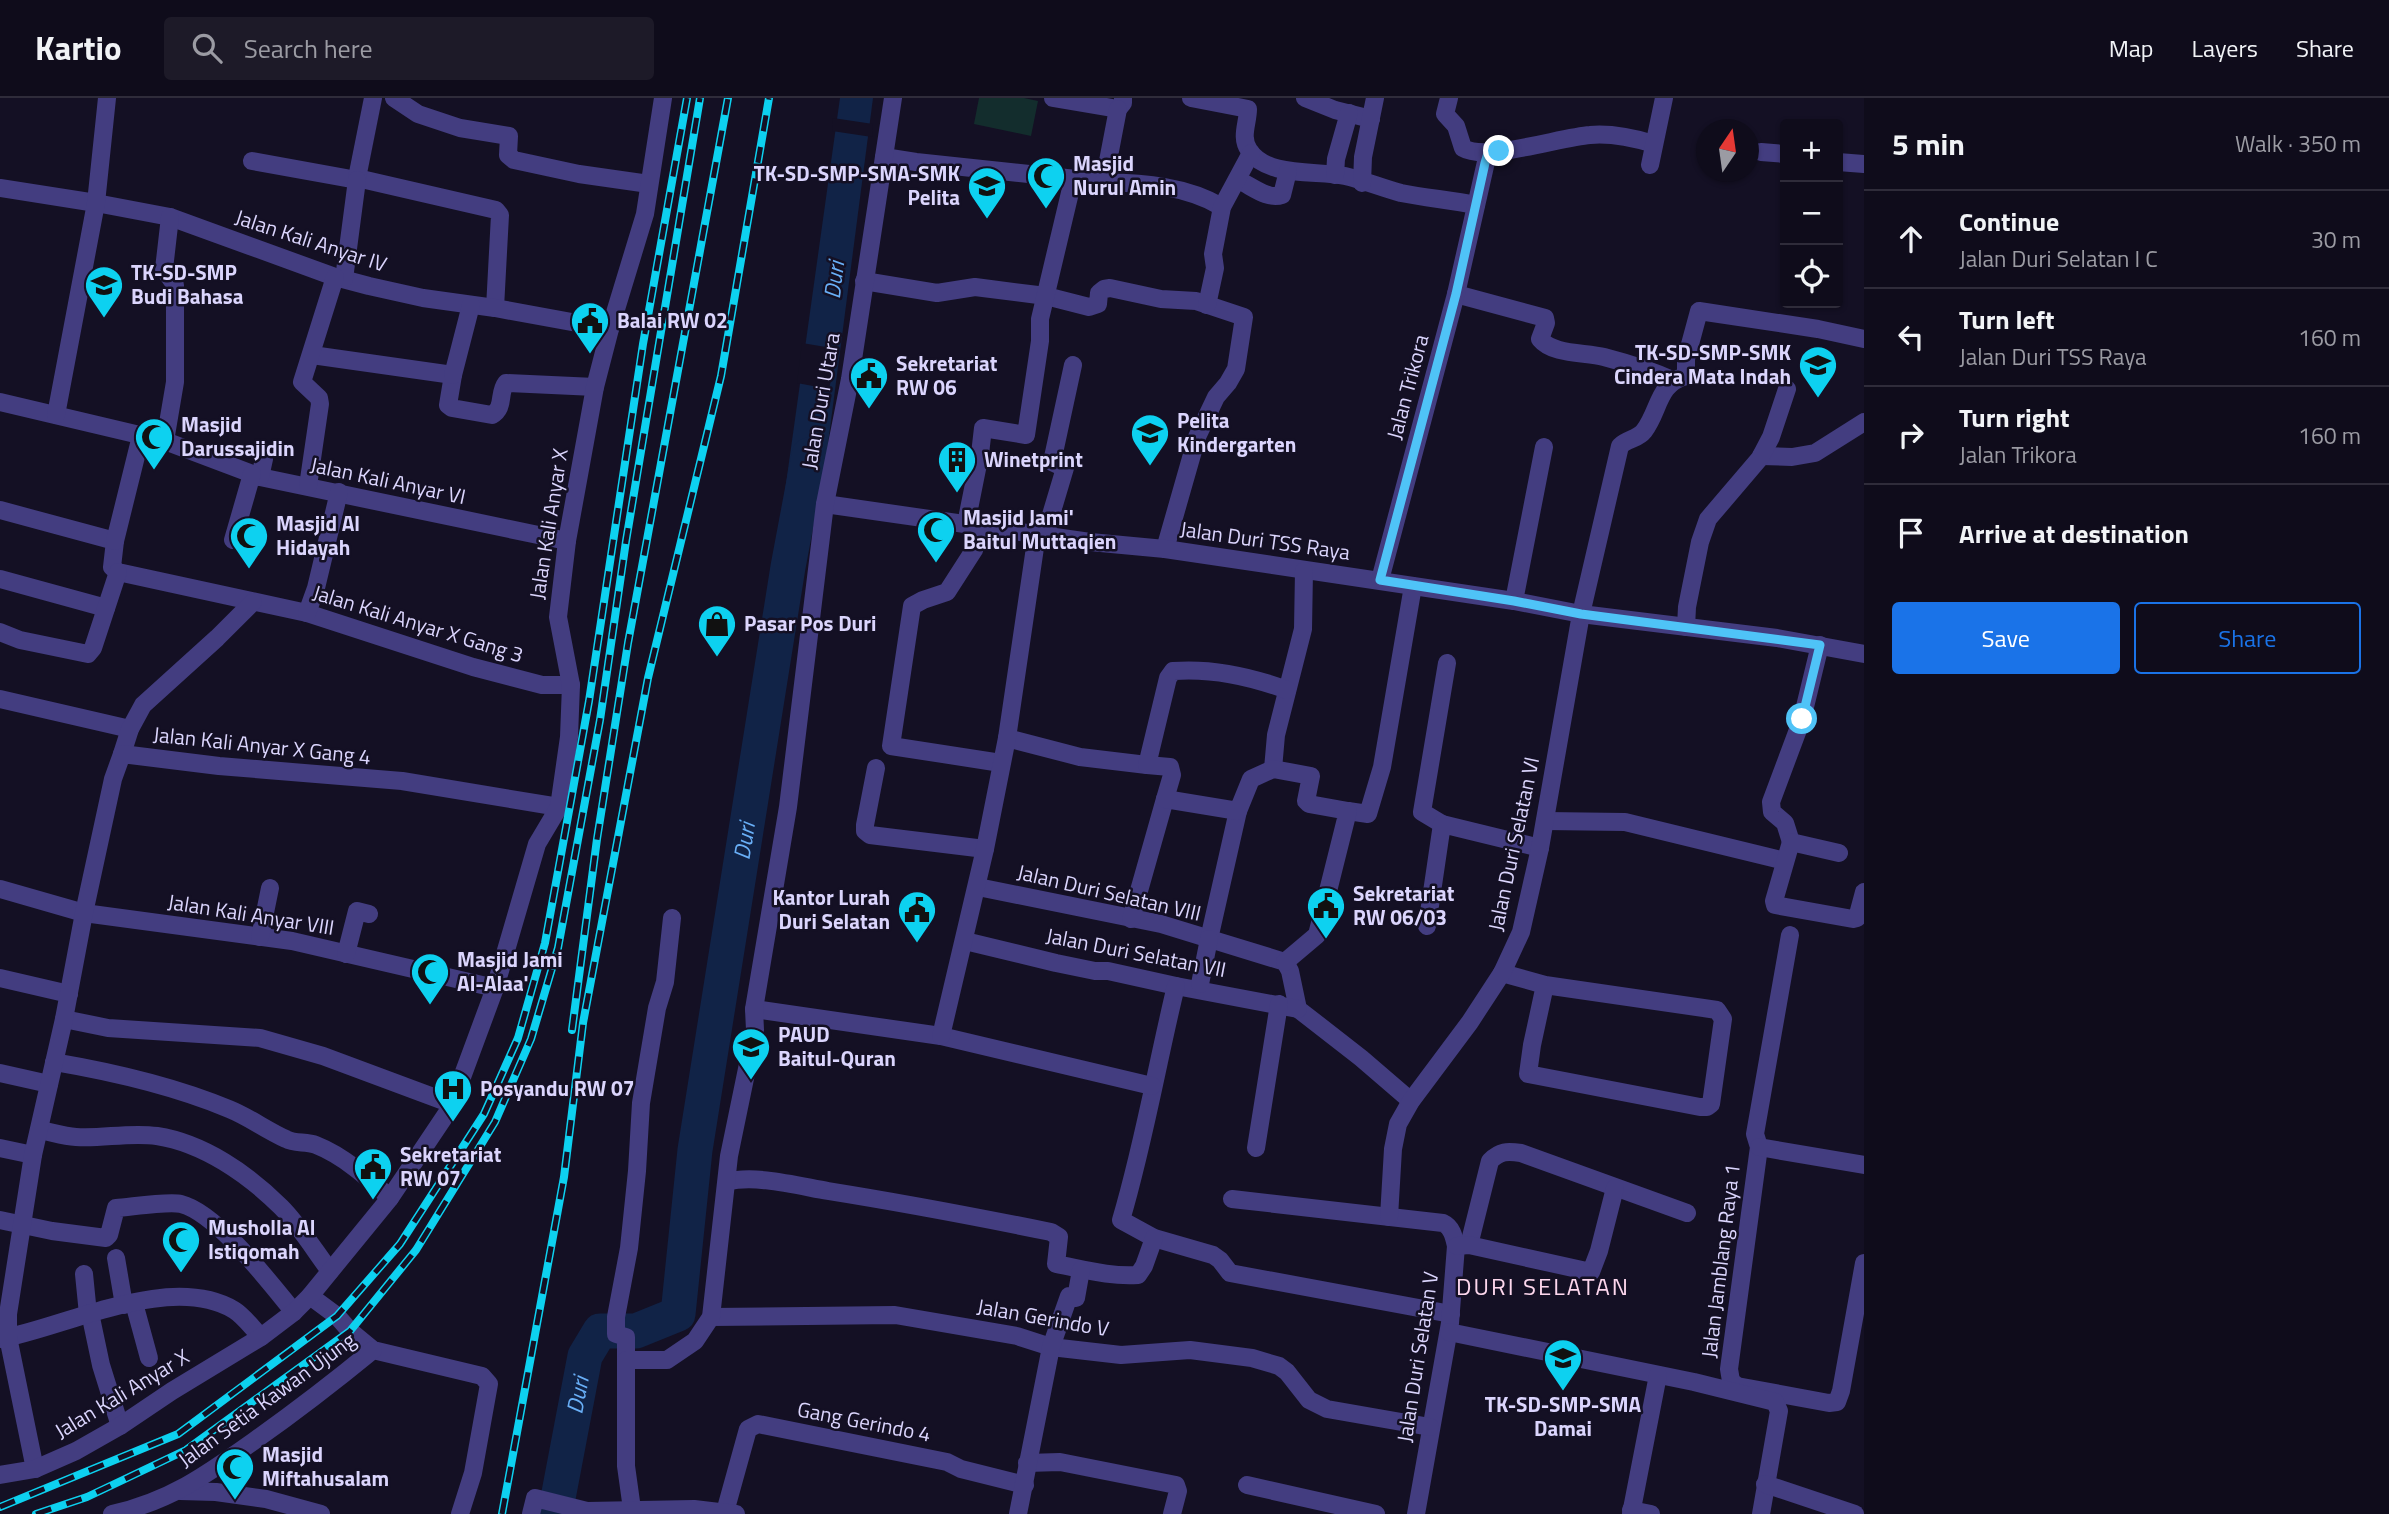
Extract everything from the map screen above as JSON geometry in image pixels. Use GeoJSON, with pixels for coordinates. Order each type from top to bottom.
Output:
{"type":"FeatureCollection","features":[{"type":"Feature","properties":{"kind":"street"},"geometry":{"type":"LineString","coordinates":[[56,415],[96,203],[107,98]]}},
{"type":"Feature","properties":{"kind":"street"},"geometry":{"type":"LineString","coordinates":[[309,486],[320,404],[319,398],[302,382],[302,376],[340,278],[373,98]]}},
{"type":"Feature","properties":{"kind":"street"},"geometry":{"type":"LineString","coordinates":[[394,98],[418,114],[460,128],[509,136],[508,155],[514,160],[579,174],[649,184]]}},
{"type":"Feature","properties":{"kind":"street","name":"Jalan Kali Anyar X"},"geometry":{"type":"LineString","coordinates":[[0,1475],[35,1469],[76,1451],[261,1337],[294,1312],[390,1198],[452,1104],[495,988],[537,844],[559,807],[569,737],[571,685],[558,617],[567,541],[595,387],[645,214],[663,98]]}},
{"type":"Feature","properties":{"kind":"street","name":"Jalan Duri Utara"},"geometry":{"type":"LineString","coordinates":[[711,1317],[729,1156],[755,1030],[754,1009],[788,807],[825,504],[850,379],[892,98]]}},
{"type":"Feature","properties":{"kind":"street"},"geometry":{"type":"LineString","coordinates":[[1054,98],[1120,103],[1104,182]]}},
{"type":"Feature","properties":{"kind":"street"},"geometry":{"type":"LineString","coordinates":[[1191,98],[1250,103],[1245,139],[1251,153],[1265,164],[1288,171],[1335,175],[1403,193],[1476,205]]}},
{"type":"Feature","properties":{"kind":"street"},"geometry":{"type":"LineString","coordinates":[[1305,98],[1335,110],[1371,118]]}},
{"type":"Feature","properties":{"kind":"street"},"geometry":{"type":"LineString","coordinates":[[1363,183],[1363,157],[1375,98]]}},
{"type":"Feature","properties":{"kind":"street"},"geometry":{"type":"LineString","coordinates":[[1449,98],[1445,114],[1456,126],[1463,149],[1468,152],[1488,153],[1589,135],[1609,134],[1654,144]]}},
{"type":"Feature","properties":{"kind":"street"},"geometry":{"type":"LineString","coordinates":[[1650,165],[1664,98]]}},
{"type":"Feature","properties":{"kind":"street"},"geometry":{"type":"LineString","coordinates":[[1335,175],[1336,159],[1349,113]]}},
{"type":"Feature","properties":{"kind":"street"},"geometry":{"type":"LineString","coordinates":[[1761,152],[1780,154]]}},
{"type":"Feature","properties":{"kind":"street"},"geometry":{"type":"LineString","coordinates":[[1207,305],[1215,268],[1213,254],[1222,207],[1251,153]]}},
{"type":"Feature","properties":{"kind":"street","name":"Jalan Trikora"},"geometry":{"type":"LineString","coordinates":[[1380,580],[1456,294],[1488,153]]}},
{"type":"Feature","properties":{"kind":"street"},"geometry":{"type":"LineString","coordinates":[[884,157],[1073,180],[1132,183],[1176,189],[1210,200],[1222,207]]}},
{"type":"Feature","properties":{"kind":"street"},"geometry":{"type":"LineString","coordinates":[[252,161],[357,179],[496,211],[500,215],[495,308]]}},
{"type":"Feature","properties":{"kind":"street"},"geometry":{"type":"LineString","coordinates":[[1843,162],[1864,164]]}},
{"type":"Feature","properties":{"kind":"street"},"geometry":{"type":"LineString","coordinates":[[1238,180],[1269,196],[1279,197],[1282,195],[1288,171]]}},
{"type":"Feature","properties":{"kind":"street"},"geometry":{"type":"LineString","coordinates":[[1002,763],[891,746],[912,606],[947,593],[974,550],[973,525],[983,428],[1026,435],[1040,341],[1039,323],[1073,180]]}},
{"type":"Feature","properties":{"kind":"street","name":"Jalan Kali Anyar IV"},"geometry":{"type":"LineString","coordinates":[[0,188],[170,217],[340,278],[423,298],[610,329]]}},
{"type":"Feature","properties":{"kind":"street"},"geometry":{"type":"LineString","coordinates":[[165,441],[175,382],[175,285],[164,270],[170,217]]}},
{"type":"Feature","properties":{"kind":"street"},"geometry":{"type":"LineString","coordinates":[[864,281],[937,293],[968,287],[1046,296],[1095,307],[1098,304],[1098,293],[1110,288],[1161,299],[1196,301],[1237,314],[1245,320],[1236,369],[1216,397],[1200,429],[1166,549]]}},
{"type":"Feature","properties":{"kind":"street"},"geometry":{"type":"LineString","coordinates":[[1456,294],[1545,318],[1546,323],[1540,339],[1544,344],[1601,356],[1652,371],[1672,380]]}},
{"type":"Feature","properties":{"kind":"street"},"geometry":{"type":"LineString","coordinates":[[471,305],[453,375],[448,405],[452,408],[492,415],[499,408],[506,383],[595,387]]}},
{"type":"Feature","properties":{"kind":"street","name":"Jalan Duri Selatan VI"},"geometry":{"type":"LineString","coordinates":[[1389,1217],[1392,1149],[1398,1124],[1411,1101],[1470,1023],[1502,973],[1521,932],[1540,848],[1581,614],[1620,446],[1644,431],[1663,392],[1672,380],[1686,376],[1686,359],[1699,311],[1818,329],[1864,339]]}},
{"type":"Feature","properties":{"kind":"street"},"geometry":{"type":"LineString","coordinates":[[312,355],[453,375]]}},
{"type":"Feature","properties":{"kind":"street"},"geometry":{"type":"LineString","coordinates":[[941,1036],[978,887],[1007,738],[1041,534],[1065,468],[1052,461],[1073,365]]}},
{"type":"Feature","properties":{"kind":"street"},"geometry":{"type":"LineString","coordinates":[[1686,627],[1687,607],[1700,542],[1708,519],[1761,456],[1771,437],[1787,389]]}},
{"type":"Feature","properties":{"kind":"street","name":"Jalan Kali Anyar VI"},"geometry":{"type":"LineString","coordinates":[[0,402],[165,441],[309,486],[567,541]]}},
{"type":"Feature","properties":{"kind":"street"},"geometry":{"type":"LineString","coordinates":[[1761,456],[1793,457],[1815,453],[1864,422]]}},
{"type":"Feature","properties":{"kind":"street"},"geometry":{"type":"LineString","coordinates":[[0,632],[20,640],[88,654],[93,648],[118,572],[113,567],[115,541],[141,436]]}},
{"type":"Feature","properties":{"kind":"street"},"geometry":{"type":"LineString","coordinates":[[1514,601],[1544,447]]}},
{"type":"Feature","properties":{"kind":"street"},"geometry":{"type":"LineString","coordinates":[[233,540],[258,470]]}},
{"type":"Feature","properties":{"kind":"street"},"geometry":{"type":"LineString","coordinates":[[307,613],[316,588],[339,492]]}},
{"type":"Feature","properties":{"kind":"street","name":"Jalan Duri TSS Raya"},"geometry":{"type":"LineString","coordinates":[[825,504],[1090,542],[1166,549],[1380,580],[1581,614],[1820,645],[1864,654]]}},
{"type":"Feature","properties":{"kind":"street"},"geometry":{"type":"LineString","coordinates":[[0,510],[115,541]]}},
{"type":"Feature","properties":{"kind":"street"},"geometry":{"type":"LineString","coordinates":[[1273,769],[1276,735],[1303,629],[1304,571]]}},
{"type":"Feature","properties":{"kind":"street","name":"Jalan Kali Anyar X Gang 3"},"geometry":{"type":"LineString","coordinates":[[118,572],[307,613],[473,667],[542,685],[571,685]]}},
{"type":"Feature","properties":{"kind":"street"},"geometry":{"type":"LineString","coordinates":[[0,579],[106,608]]}},
{"type":"Feature","properties":{"kind":"street"},"geometry":{"type":"LineString","coordinates":[[1200,984],[1238,811],[1251,779],[1273,769],[1311,776],[1306,801],[1309,804],[1368,814],[1382,767],[1413,586]]}},
{"type":"Feature","properties":{"kind":"street"},"geometry":{"type":"LineString","coordinates":[[122,754],[130,729],[143,705],[253,602]]}},
{"type":"Feature","properties":{"kind":"street"},"geometry":{"type":"LineString","coordinates":[[1820,645],[1802,719],[1771,802],[1772,812],[1786,823],[1791,842],[1774,901],[1775,905],[1853,919],[1857,918],[1864,892]]}},
{"type":"Feature","properties":{"kind":"street"},"geometry":{"type":"LineString","coordinates":[[1447,663],[1422,812],[1442,824],[1540,848]]}},
{"type":"Feature","properties":{"kind":"street"},"geometry":{"type":"LineString","coordinates":[[1147,765],[1168,678],[1173,671],[1212,672],[1287,690]]}},
{"type":"Feature","properties":{"kind":"street"},"geometry":{"type":"LineString","coordinates":[[0,699],[130,729]]}},
{"type":"Feature","properties":{"kind":"street"},"geometry":{"type":"LineString","coordinates":[[1007,738],[1080,757],[1170,767],[1172,775],[1131,919]]}},
{"type":"Feature","properties":{"kind":"street","name":"Jalan Kali Anyar X Gang 4"},"geometry":{"type":"LineString","coordinates":[[35,1469],[4,1338],[4,1314],[23,1225],[33,1155],[113,779],[122,754],[219,766],[401,781],[559,807]]}},
{"type":"Feature","properties":{"kind":"street"},"geometry":{"type":"LineString","coordinates":[[876,768],[865,825],[865,831],[870,835],[985,849]]}},
{"type":"Feature","properties":{"kind":"street"},"geometry":{"type":"LineString","coordinates":[[1165,799],[1238,811]]}},
{"type":"Feature","properties":{"kind":"street"},"geometry":{"type":"LineString","coordinates":[[1348,811],[1317,934],[1285,962],[1290,971],[1298,1009],[1411,1101]]}},
{"type":"Feature","properties":{"kind":"street"},"geometry":{"type":"LineString","coordinates":[[1545,821],[1625,822],[1785,862]]}},
{"type":"Feature","properties":{"kind":"street"},"geometry":{"type":"LineString","coordinates":[[1427,926],[1442,824]]}},
{"type":"Feature","properties":{"kind":"street"},"geometry":{"type":"LineString","coordinates":[[1791,842],[1839,853]]}},
{"type":"Feature","properties":{"kind":"street","name":"Jalan Duri Selatan VIII"},"geometry":{"type":"LineString","coordinates":[[978,887],[1161,924],[1285,962]]}},
{"type":"Feature","properties":{"kind":"street"},"geometry":{"type":"LineString","coordinates":[[260,937],[270,888]]}},
{"type":"Feature","properties":{"kind":"street","name":"Jalan Kali Anyar VIII"},"geometry":{"type":"LineString","coordinates":[[0,889],[84,913],[292,941],[495,988]]}},
{"type":"Feature","properties":{"kind":"street"},"geometry":{"type":"LineString","coordinates":[[346,954],[356,911],[369,914]]}},
{"type":"Feature","properties":{"kind":"street"},"geometry":{"type":"LineString","coordinates":[[632,1509],[626,1466],[626,1337],[616,1326],[629,1248],[647,1059],[665,982],[672,918]]}},
{"type":"Feature","properties":{"kind":"street","name":"Jalan Jamblang Raya 1"},"geometry":{"type":"LineString","coordinates":[[1790,935],[1755,1134],[1759,1147],[1729,1369],[1731,1381],[1737,1386],[1829,1403],[1837,1402],[1864,1263]]}},
{"type":"Feature","properties":{"kind":"street","name":"Jalan Duri Selatan VII"},"geometry":{"type":"LineString","coordinates":[[965,941],[1094,971],[1108,971],[1298,1009]]}},
{"type":"Feature","properties":{"kind":"street"},"geometry":{"type":"LineString","coordinates":[[1502,973],[1545,985],[1717,1010],[1723,1019],[1711,1104],[1700,1107],[1528,1074],[1545,985]]}},
{"type":"Feature","properties":{"kind":"street"},"geometry":{"type":"LineString","coordinates":[[0,978],[69,994]]}},
{"type":"Feature","properties":{"kind":"street"},"geometry":{"type":"LineString","coordinates":[[1176,986],[1136,1169],[1121,1220],[1154,1238],[1213,1255],[1230,1273],[1237,1275],[1583,1351]]}},
{"type":"Feature","properties":{"kind":"street"},"geometry":{"type":"LineString","coordinates":[[1256,1148],[1279,1004]]}},
{"type":"Feature","properties":{"kind":"street"},"geometry":{"type":"LineString","coordinates":[[754,1009],[941,1036],[1152,1086]]}},
{"type":"Feature","properties":{"kind":"street"},"geometry":{"type":"LineString","coordinates":[[64,1019],[108,1028],[260,1038],[323,1056],[452,1104]]}},
{"type":"Feature","properties":{"kind":"street"},"geometry":{"type":"LineString","coordinates":[[54,1062],[97,1069],[231,1109],[288,1140],[304,1141],[323,1148],[349,1163],[390,1198]]}},
{"type":"Feature","properties":{"kind":"street"},"geometry":{"type":"LineString","coordinates":[[0,1073],[49,1084]]}},
{"type":"Feature","properties":{"kind":"street"},"geometry":{"type":"LineString","coordinates":[[39,1130],[77,1137],[156,1136],[177,1140],[210,1153],[251,1181],[282,1208],[330,1271]]}},
{"type":"Feature","properties":{"kind":"street","name":"Jalan Jamblang Raya 1"},"geometry":{"type":"LineString","coordinates":[[1759,1147],[1864,1165]]}},
{"type":"Feature","properties":{"kind":"street"},"geometry":{"type":"LineString","coordinates":[[0,1148],[33,1155]]}},
{"type":"Feature","properties":{"kind":"street","name":"Jalan Duri Selatan V"},"geometry":{"type":"LineString","coordinates":[[1416,1514],[1463,1239],[1490,1161],[1496,1154],[1506,1151],[1521,1153],[1615,1188]]}},
{"type":"Feature","properties":{"kind":"street"},"geometry":{"type":"LineString","coordinates":[[727,1182],[736,1179],[773,1182],[915,1204],[1051,1232],[1059,1237],[1056,1264],[1126,1276],[1138,1275],[1154,1238]]}},
{"type":"Feature","properties":{"kind":"street"},"geometry":{"type":"LineString","coordinates":[[1232,1199],[1443,1223],[1463,1239],[1591,1272],[1615,1188],[1688,1213]]}},
{"type":"Feature","properties":{"kind":"street"},"geometry":{"type":"LineString","coordinates":[[0,1220],[106,1238],[116,1208],[180,1204],[191,1208],[232,1239],[294,1312]]}},
{"type":"Feature","properties":{"kind":"street"},"geometry":{"type":"LineString","coordinates":[[116,1258],[149,1358]]}},
{"type":"Feature","properties":{"kind":"street"},"geometry":{"type":"LineString","coordinates":[[1018,1514],[1051,1346],[1069,1296],[1076,1298],[1081,1270]]}},
{"type":"Feature","properties":{"kind":"street"},"geometry":{"type":"LineString","coordinates":[[84,1274],[89,1313],[101,1365],[120,1426]]}},
{"type":"Feature","properties":{"kind":"street"},"geometry":{"type":"LineString","coordinates":[[310,1296],[373,1349]]}},
{"type":"Feature","properties":{"kind":"street"},"geometry":{"type":"LineString","coordinates":[[4,1338],[152,1298],[183,1297],[215,1303],[236,1311],[261,1337]]}},
{"type":"Feature","properties":{"kind":"street","name":"Jalan Gerindo V"},"geometry":{"type":"LineString","coordinates":[[711,1317],[895,1315],[1017,1336],[1051,1346],[1121,1355],[1190,1350],[1252,1358],[1279,1366],[1287,1372],[1309,1401],[1327,1409],[1430,1427]]}},
{"type":"Feature","properties":{"kind":"street"},"geometry":{"type":"LineString","coordinates":[[626,1360],[667,1360],[695,1340],[711,1317]]}},
{"type":"Feature","properties":{"kind":"street"},"geometry":{"type":"LineString","coordinates":[[1450,1323],[1775,1402],[1779,1411],[1761,1514]]}},
{"type":"Feature","properties":{"kind":"street","name":"Jalan Setia Kawan Ujung"},"geometry":{"type":"LineString","coordinates":[[112,1514],[142,1507],[199,1480],[311,1401],[373,1349],[482,1376],[489,1384],[472,1473],[460,1514]]}},
{"type":"Feature","properties":{"kind":"street"},"geometry":{"type":"LineString","coordinates":[[1651,1514],[1631,1512],[1658,1375]]}},
{"type":"Feature","properties":{"kind":"street","name":"Gang Gerindo 4"},"geometry":{"type":"LineString","coordinates":[[534,1506],[584,1511],[694,1509],[730,1513],[748,1429],[758,1424],[947,1462],[961,1469],[1025,1485]]}},
{"type":"Feature","properties":{"kind":"street"},"geometry":{"type":"LineString","coordinates":[[1027,1463],[1060,1462],[1175,1485],[1178,1491],[1172,1514]]}},
{"type":"Feature","properties":{"kind":"street"},"geometry":{"type":"LineString","coordinates":[[1765,1484],[1855,1514]]}},
{"type":"Feature","properties":{"kind":"street"},"geometry":{"type":"LineString","coordinates":[[1247,1485],[1376,1514]]}},
{"type":"Feature","properties":{"kind":"street"},"geometry":{"type":"LineString","coordinates":[[166,1514],[174,1493],[216,1492],[266,1499],[321,1514]]}},
{"type":"Feature","properties":{"kind":"green space"},"geometry":{"type":"Polygon","coordinates":[[[979,98],[1024,98],[1038,101],[1031,136],[974,124],[979,98]]]}},
{"type":"Feature","properties":{"kind":"water"},"geometry":{"type":"Polygon","coordinates":[[[840,98],[873,98],[820,505],[784,498],[840,98]]]}},
{"type":"Feature","properties":{"kind":"pier"},"geometry":{"type":"Polygon","coordinates":[[[833,118],[873,124],[872,137],[832,131],[833,118]]]}},
{"type":"Feature","properties":{"kind":"pier"},"geometry":{"type":"Polygon","coordinates":[[[802,343],[838,349],[829,389],[797,383],[802,343]]]}},
{"type":"Feature","properties":{"kind":"waterway","name":"Duri"},"geometry":{"type":"LineString","coordinates":[[555,1514],[585,1356],[600,1331],[636,1331],[678,1314],[695,1150],[788,567],[809,455]]}},
{"type":"Feature","properties":{"kind":"railway"},"geometry":{"type":"LineString","coordinates":[[0,1507],[178,1434],[337,1316],[400,1244],[484,1114],[518,1038],[545,943],[589,701],[643,344],[687,98]]}},
{"type":"Feature","properties":{"kind":"railway"},"geometry":{"type":"LineString","coordinates":[[36,1514],[87,1497],[186,1450],[350,1331],[416,1250],[495,1122],[531,1039],[558,948],[600,720],[626,541],[700,98]]}},
{"type":"Feature","properties":{"kind":"railway"},"geometry":{"type":"LineString","coordinates":[[572,1030],[597,839],[628,643],[728,98]]}},
{"type":"Feature","properties":{"kind":"railway"},"geometry":{"type":"LineString","coordinates":[[502,1514],[564,1177],[583,1023],[648,678],[721,376],[769,98]]}},
{"type":"Feature","properties":{"kind":"place","name":"Masjid Nurul Amin"},"geometry":{"type":"Point","coordinates":[1046,210]}},
{"type":"Feature","properties":{"kind":"place","name":"TK-SD-SMP-SMA-SMK Pelita"},"geometry":{"type":"Point","coordinates":[987,220]}},
{"type":"Feature","properties":{"kind":"place","name":"TK-SD-SMP Budi Bahasa"},"geometry":{"type":"Point","coordinates":[104,319]}},
{"type":"Feature","properties":{"kind":"place","name":"Balai RW 02"},"geometry":{"type":"Point","coordinates":[590,355]}},
{"type":"Feature","properties":{"kind":"place","name":"TK-SD-SMP-SMK Cindera Mata Indah"},"geometry":{"type":"Point","coordinates":[1818,399]}},
{"type":"Feature","properties":{"kind":"place","name":"Sekretariat RW 06"},"geometry":{"type":"Point","coordinates":[869,410]}},
{"type":"Feature","properties":{"kind":"place","name":"Pelita Kindergarten"},"geometry":{"type":"Point","coordinates":[1150,467]}},
{"type":"Feature","properties":{"kind":"place","name":"Masjid Darussajidin"},"geometry":{"type":"Point","coordinates":[154,471]}},
{"type":"Feature","properties":{"kind":"place","name":"Winetprint"},"geometry":{"type":"Point","coordinates":[957,494]}},
{"type":"Feature","properties":{"kind":"place","name":"Masjid Jami' Baitul Muttaqien"},"geometry":{"type":"Point","coordinates":[936,564]}},
{"type":"Feature","properties":{"kind":"place","name":"Masjid Al Hidayah"},"geometry":{"type":"Point","coordinates":[249,570]}},
{"type":"Feature","properties":{"kind":"place","name":"Pasar Pos Duri"},"geometry":{"type":"Point","coordinates":[717,658]}},
{"type":"Feature","properties":{"kind":"place","name":"Sekretariat RW 06/03"},"geometry":{"type":"Point","coordinates":[1326,940]}},
{"type":"Feature","properties":{"kind":"place","name":"Kantor Lurah Duri Selatan"},"geometry":{"type":"Point","coordinates":[917,944]}},
{"type":"Feature","properties":{"kind":"place","name":"Masjid Jami Al-Alaa'"},"geometry":{"type":"Point","coordinates":[430,1006]}},
{"type":"Feature","properties":{"kind":"place","name":"PAUD Baitul-Quran"},"geometry":{"type":"Point","coordinates":[751,1081]}},
{"type":"Feature","properties":{"kind":"place","name":"Posyandu RW 07"},"geometry":{"type":"Point","coordinates":[453,1123]}},
{"type":"Feature","properties":{"kind":"place","name":"Sekretariat RW 07"},"geometry":{"type":"Point","coordinates":[373,1201]}},
{"type":"Feature","properties":{"kind":"place","name":"Musholla Al Istiqomah"},"geometry":{"type":"Point","coordinates":[181,1274]}},
{"type":"Feature","properties":{"kind":"place","name":"TK-SD-SMP-SMA Damai"},"geometry":{"type":"Point","coordinates":[1563,1392]}},
{"type":"Feature","properties":{"kind":"place","name":"Masjid Miftahusalam"},"geometry":{"type":"Point","coordinates":[235,1501]}},
{"type":"Feature","properties":{"kind":"district","name":"DURI SELATAN"},"geometry":{"type":"Point","coordinates":[1543,1287]}},
{"type":"Feature","properties":{"kind":"route"},"geometry":{"type":"LineString","coordinates":[[1499,151],[1488,153],[1485,163],[1456,294],[1380,580],[1581,614],[1820,645],[1802,719]]}}]}
